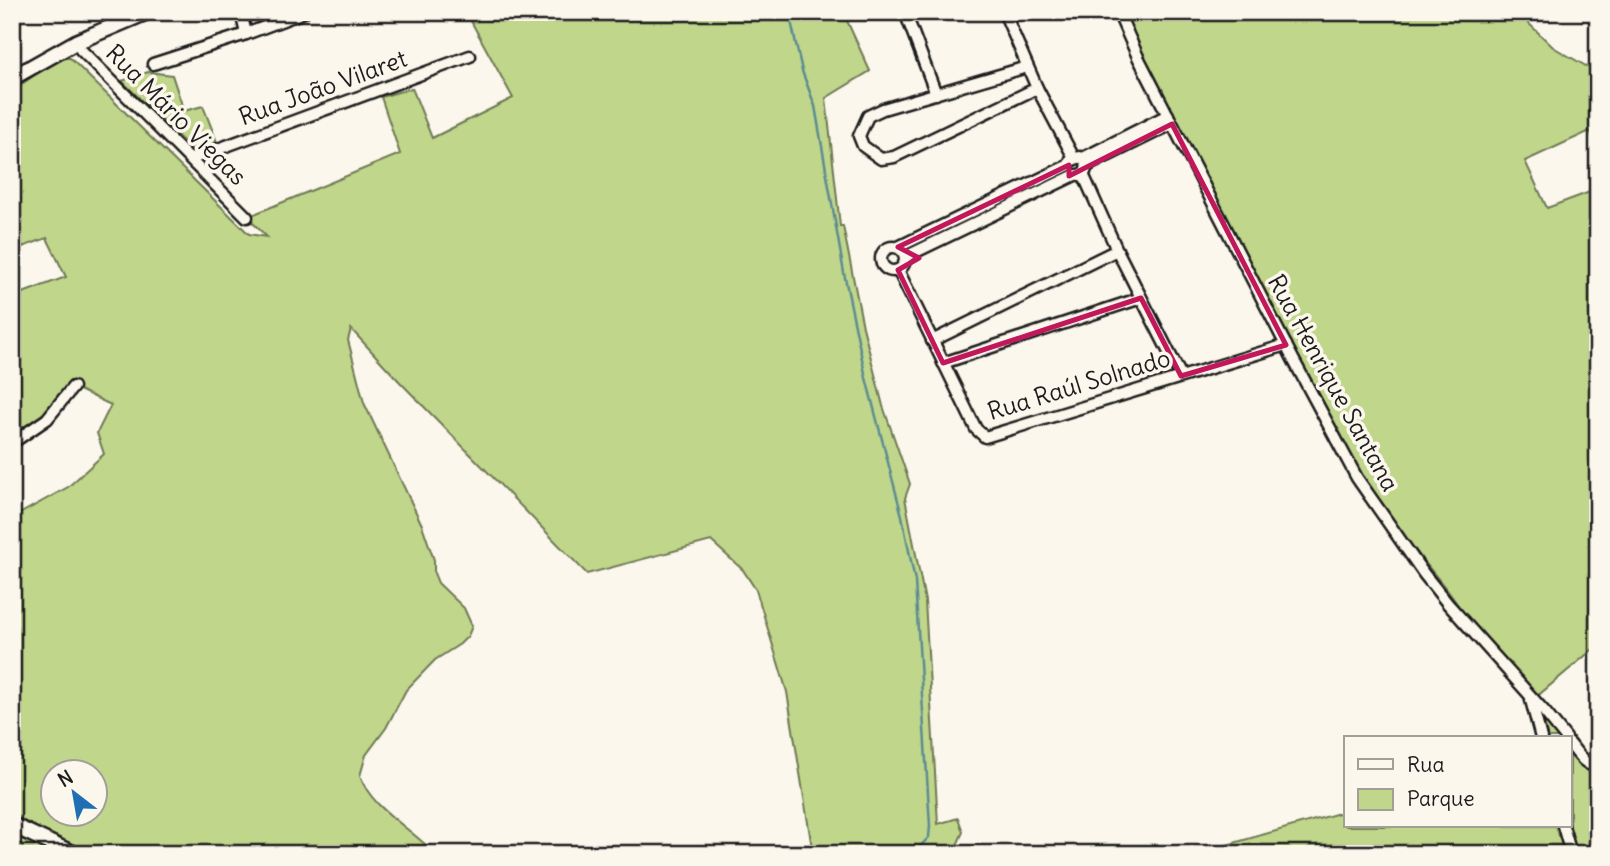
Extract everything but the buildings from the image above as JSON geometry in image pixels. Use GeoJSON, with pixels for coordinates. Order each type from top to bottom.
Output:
{"type":"FeatureCollection","features":[{"type":"Feature","properties":{"kind":"street"},"geometry":{"type":"LineString","coordinates":[[12,78],[111,19],[147,12]]}},
{"type":"Feature","properties":{"kind":"street"},"geometry":{"type":"LineString","coordinates":[[241,12],[246,34]]}},
{"type":"Feature","properties":{"kind":"street"},"geometry":{"type":"LineString","coordinates":[[153,64],[246,34],[303,12]]}},
{"type":"Feature","properties":{"kind":"street"},"geometry":{"type":"LineString","coordinates":[[905,12],[936,94]]}},
{"type":"Feature","properties":{"kind":"street"},"geometry":{"type":"LineString","coordinates":[[1003,12],[1037,88],[1181,376]]}},
{"type":"Feature","properties":{"kind":"street","name":"Rua Henrique Santana"},"geometry":{"type":"LineString","coordinates":[[1118,12],[1170,119],[1357,478],[1448,604],[1564,736]]}},
{"type":"Feature","properties":{"kind":"street","name":"Rua Mário Viegas"},"geometry":{"type":"LineString","coordinates":[[76,42],[247,217]]}},
{"type":"Feature","properties":{"kind":"street","name":"Rua João Vilaret"},"geometry":{"type":"LineString","coordinates":[[191,159],[470,56]]}},
{"type":"Feature","properties":{"kind":"street"},"geometry":{"type":"LineString","coordinates":[[1027,67],[883,109],[868,116],[859,136],[863,146],[881,159],[894,158],[1037,88]]}},
{"type":"Feature","properties":{"kind":"street"},"geometry":{"type":"LineString","coordinates":[[905,257],[1170,119]]}},
{"type":"Feature","properties":{"kind":"street"},"geometry":{"type":"LineString","coordinates":[[898,247],[905,257],[904,265],[898,270],[886,269],[881,259],[886,248],[898,247],[1078,166]]}},
{"type":"Feature","properties":{"kind":"street"},"geometry":{"type":"LineString","coordinates":[[932,341],[1117,250]]}},
{"type":"Feature","properties":{"kind":"street","name":"Rua Raúl Solnado"},"geometry":{"type":"LineString","coordinates":[[898,270],[976,429],[985,437],[1286,345]]}},
{"type":"Feature","properties":{"kind":"street"},"geometry":{"type":"LineString","coordinates":[[943,363],[1141,298]]}},
{"type":"Feature","properties":{"kind":"street"},"geometry":{"type":"LineString","coordinates":[[12,443],[47,419],[73,387]]}},
{"type":"Feature","properties":{"kind":"street"},"geometry":{"type":"LineString","coordinates":[[1530,696],[1540,736]]}},
{"type":"Feature","properties":{"kind":"street"},"geometry":{"type":"LineString","coordinates":[[1572,746],[1590,766],[1598,767]]}},
{"type":"Feature","properties":{"kind":"street"},"geometry":{"type":"LineString","coordinates":[[12,825],[74,854]]}},
{"type":"Feature","properties":{"kind":"street"},"geometry":{"type":"LineString","coordinates":[[1564,828],[1571,854]]}},
{"type":"Feature","properties":{"kind":"highlighted area"},"geometry":{"type":"Polygon","coordinates":[[[1172,124],[1286,345],[1181,376],[1141,298],[943,363],[898,270],[919,258],[898,247],[1069,165],[1069,176],[1172,124]]]}},
{"type":"Feature","properties":{"kind":"green space"},"geometry":{"type":"Polygon","coordinates":[[[466,12],[548,12],[550,16],[562,12],[843,12],[870,71],[826,98],[840,226],[843,226],[863,327],[883,406],[910,484],[905,498],[925,601],[938,824],[958,818],[963,832],[953,854],[813,854],[787,692],[756,590],[743,570],[711,541],[587,574],[351,329],[348,340],[364,403],[422,525],[434,560],[434,573],[438,583],[464,608],[472,626],[468,636],[460,644],[435,660],[406,690],[386,728],[366,755],[360,776],[383,809],[435,854],[93,854],[12,816],[12,518],[68,487],[104,454],[97,433],[111,405],[73,387],[58,407],[12,443],[12,297],[66,277],[47,238],[14,250],[12,246],[12,91],[59,58],[70,58],[249,234],[267,237],[247,217],[400,154],[381,97],[412,88],[432,138],[513,98],[466,12]]]}},
{"type":"Feature","properties":{"kind":"green space"},"geometry":{"type":"Polygon","coordinates":[[[1120,12],[1517,12],[1553,47],[1598,73],[1598,146],[1590,131],[1525,161],[1547,208],[1598,189],[1598,645],[1534,699],[1564,736],[1540,736],[1530,696],[1496,659],[1448,591],[1357,478],[1120,12]]]}},
{"type":"Feature","properties":{"kind":"green space"},"geometry":{"type":"Polygon","coordinates":[[[148,72],[172,75],[184,111],[203,106],[217,142],[193,151],[122,81],[148,72]]]}},
{"type":"Feature","properties":{"kind":"green space"},"geometry":{"type":"Polygon","coordinates":[[[1572,746],[1598,767],[1598,854],[1195,854],[1344,812],[1344,828],[1572,828],[1572,746]]]}},
{"type":"Feature","properties":{"kind":"green space"},"geometry":{"type":"Polygon","coordinates":[[[12,832],[60,854],[12,854],[12,832]]]}},
{"type":"Feature","properties":{"kind":"waterway"},"geometry":{"type":"LineString","coordinates":[[789,12],[802,71],[815,106],[844,273],[866,378],[902,516],[915,581],[930,826],[929,837],[913,854]]}}]}
